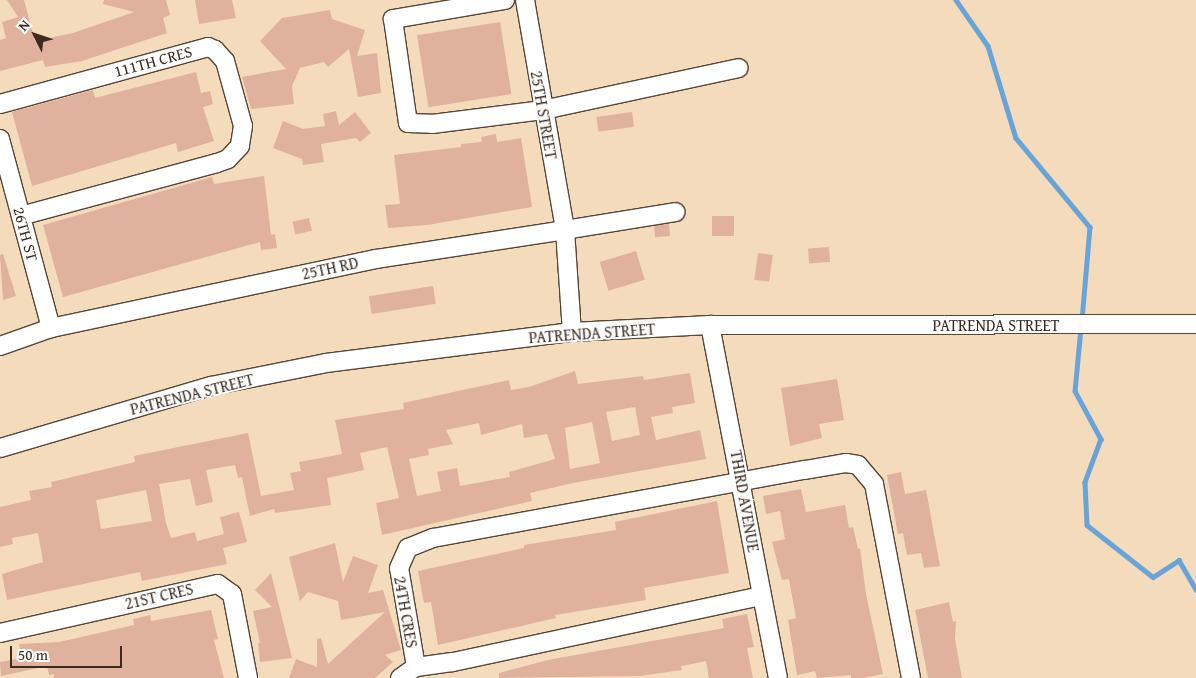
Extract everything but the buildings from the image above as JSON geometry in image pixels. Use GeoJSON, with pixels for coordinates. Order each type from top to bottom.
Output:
{"type":"FeatureCollection","features":[{"type":"Feature","properties":{"kind":"street"},"geometry":{"type":"LineString","coordinates":[[505,0],[393,19],[408,124],[432,124],[543,110],[739,68]]}},
{"type":"Feature","properties":{"kind":"street","name":"25TH STREET"},"geometry":{"type":"LineString","coordinates":[[525,0],[565,230]]}},
{"type":"Feature","properties":{"kind":"street","name":"111TH CRES"},"geometry":{"type":"LineString","coordinates":[[0,104],[208,47],[216,50],[225,61],[243,126],[240,146],[228,158],[217,163],[21,216]]}},
{"type":"Feature","properties":{"kind":"street","name":"26TH ST"},"geometry":{"type":"LineString","coordinates":[[0,139],[50,328]]}},
{"type":"Feature","properties":{"kind":"street","name":"25TH RD"},"geometry":{"type":"LineString","coordinates":[[0,346],[50,328],[376,259],[676,212]]}},
{"type":"Feature","properties":{"kind":"street"},"geometry":{"type":"LineString","coordinates":[[565,230],[572,332]]}},
{"type":"Feature","properties":{"kind":"street","name":"PATRENDA STREET"},"geometry":{"type":"LineString","coordinates":[[0,448],[211,386],[307,367],[572,332],[710,325],[1057,326],[1196,324]]}},
{"type":"Feature","properties":{"kind":"street","name":"THIRD AVENUE"},"geometry":{"type":"LineString","coordinates":[[710,325],[742,481],[778,678]]}},
{"type":"Feature","properties":{"kind":"street","name":"24TH CRES"},"geometry":{"type":"LineString","coordinates":[[762,596],[452,662],[416,667],[399,568],[402,557],[418,542],[742,481],[846,463],[858,465],[867,473],[874,484],[911,678]]}},
{"type":"Feature","properties":{"kind":"street","name":"21ST CRES"},"geometry":{"type":"LineString","coordinates":[[0,633],[218,584],[232,594],[248,678]]}},
{"type":"Feature","properties":{"kind":"street"},"geometry":{"type":"LineString","coordinates":[[400,678],[416,667]]}},
{"type":"Feature","properties":{"kind":"waterway"},"geometry":{"type":"LineString","coordinates":[[956,0],[988,46],[1016,138],[1090,227],[1082,320]]}},
{"type":"Feature","properties":{"kind":"waterway"},"geometry":{"type":"LineString","coordinates":[[1081,328],[1075,391],[1101,439],[1085,482],[1087,525],[1153,577],[1179,560],[1196,589]]}}]}
